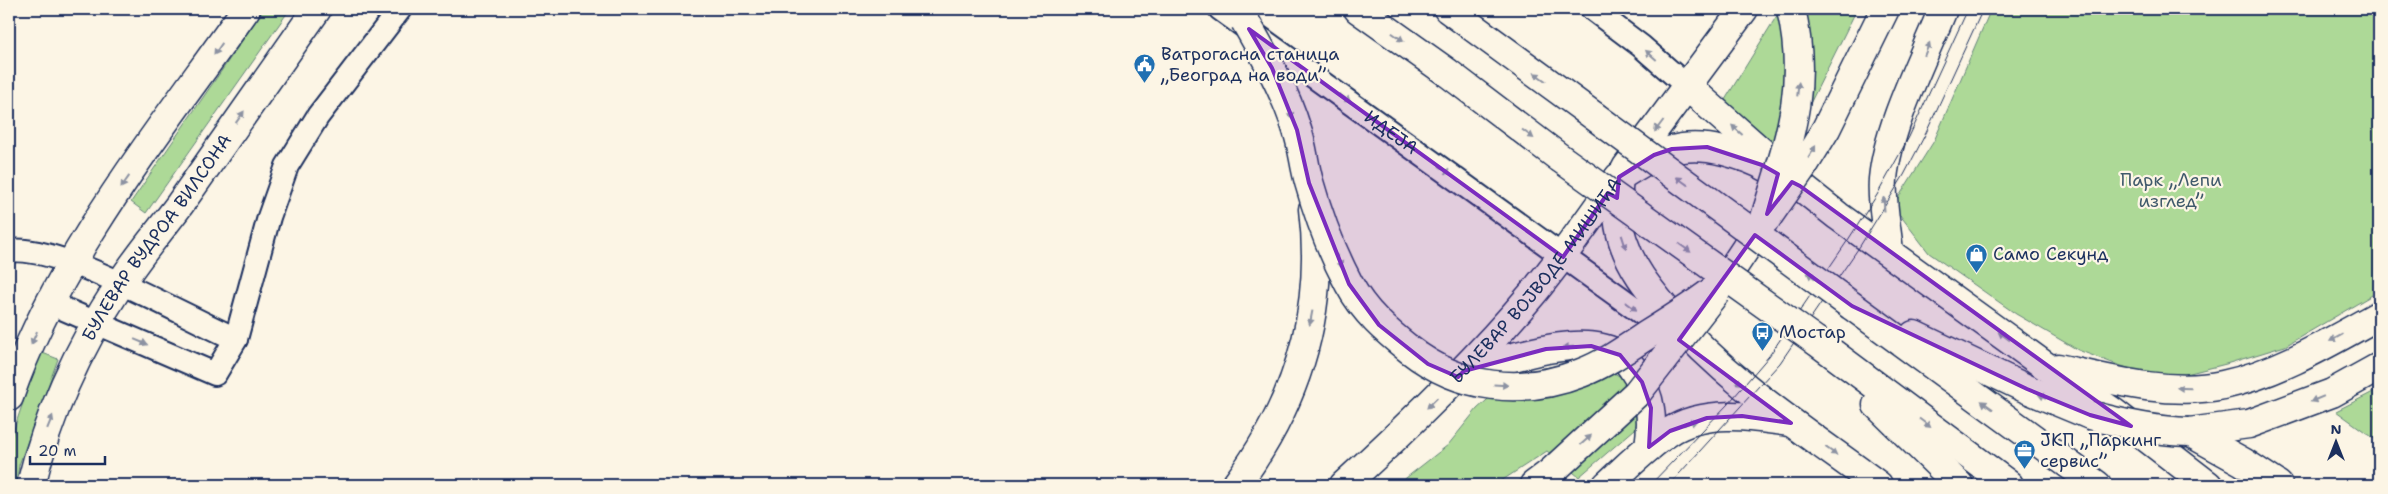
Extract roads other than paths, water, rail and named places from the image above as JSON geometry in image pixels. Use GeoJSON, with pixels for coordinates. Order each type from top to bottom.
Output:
{"type":"FeatureCollection","features":[{"type":"Feature","properties":{"kind":"main road"},"geometry":{"type":"LineString","coordinates":[[9,397],[50,303],[72,264],[120,189],[246,9]]}},
{"type":"Feature","properties":{"kind":"main road","name":"БУЛЕВАР ВУДРОА ВИЛСОНА"},"geometry":{"type":"LineString","coordinates":[[31,485],[48,425],[78,356],[96,323],[120,284],[317,9]]}},
{"type":"Feature","properties":{"kind":"main road"},"geometry":{"type":"LineString","coordinates":[[1237,9],[1272,68],[1297,130],[1310,183],[1349,284],[1379,325],[1428,364],[1448,374],[1470,381],[1514,386],[1536,385],[1582,373],[1623,351],[1694,306],[1722,284]]}},
{"type":"Feature","properties":{"kind":"main road"},"geometry":{"type":"LineString","coordinates":[[1358,9],[1816,341],[2009,485]]}},
{"type":"Feature","properties":{"kind":"main road"},"geometry":{"type":"LineString","coordinates":[[1448,9],[2097,485]]}},
{"type":"Feature","properties":{"kind":"main road","name":"БУЛЕВАР ВОЈВОДЕ МИШИЋА"},"geometry":{"type":"LineString","coordinates":[[1344,485],[1464,371],[1563,257],[1619,177],[1688,87],[1744,9]]}},
{"type":"Feature","properties":{"kind":"main road"},"geometry":{"type":"LineString","coordinates":[[1764,221],[1792,126],[1799,89],[1799,54],[1791,9]]}},
{"type":"Feature","properties":{"kind":"main road"},"geometry":{"type":"LineString","coordinates":[[1542,479],[1637,393],[1722,284],[1804,166],[1826,129],[1885,9]]}},
{"type":"Feature","properties":{"kind":"main road"},"geometry":{"type":"LineString","coordinates":[[1889,252],[1884,202],[1885,165],[1899,118],[1943,9]]}},
{"type":"Feature","properties":{"kind":"main road"},"geometry":{"type":"LineString","coordinates":[[1688,87],[1800,186],[2044,365],[2113,412],[2208,485]]}},
{"type":"Feature","properties":{"kind":"main road"},"geometry":{"type":"LineString","coordinates":[[1800,186],[1762,165],[1736,154],[1691,146],[1672,149],[1654,155],[1619,177],[1616,207],[1622,240],[1632,265],[1653,295],[1715,363],[1791,423],[1878,485]]}},
{"type":"Feature","properties":{"kind":"main road"},"geometry":{"type":"LineString","coordinates":[[1236,485],[1262,449],[1286,404],[1307,338],[1314,300],[1317,257],[1310,183]]}},
{"type":"Feature","properties":{"kind":"main road"},"geometry":{"type":"LineString","coordinates":[[1852,306],[2027,389],[2090,415],[2136,427],[2163,431],[2189,432],[2249,424],[2323,396],[2378,368]]}},
{"type":"Feature","properties":{"kind":"main road"},"geometry":{"type":"LineString","coordinates":[[2044,365],[2111,380],[2156,387],[2197,388],[2223,385],[2271,370],[2310,352],[2379,315]]}},
{"type":"Feature","properties":{"kind":"main road"},"geometry":{"type":"LineString","coordinates":[[1816,341],[1849,378],[1959,485]]}},
{"type":"Feature","properties":{"kind":"main road"},"geometry":{"type":"LineString","coordinates":[[1464,371],[1546,349],[1591,346],[1610,351],[1627,361],[1642,382],[1651,408],[1652,423],[1649,447]]}},
{"type":"Feature","properties":{"kind":"main road"},"geometry":{"type":"LineString","coordinates":[[1607,485],[1649,447],[1670,431],[1689,422],[1707,418],[1742,416],[1791,423]]}},
{"type":"Feature","properties":{"kind":"main road"},"geometry":{"type":"LineString","coordinates":[[2189,432],[2243,462],[2278,485]]}},
{"type":"Feature","properties":{"kind":"street"},"geometry":{"type":"LineString","coordinates":[[50,303],[215,374],[236,339],[269,217],[287,166],[318,116],[400,9]]}},
{"type":"Feature","properties":{"kind":"street","name":"ИДЕЈА"},"geometry":{"type":"LineString","coordinates":[[1220,9],[1657,325],[1715,363]]}},
{"type":"Feature","properties":{"kind":"street"},"geometry":{"type":"LineString","coordinates":[[1592,9],[1641,46],[1688,87]]}},
{"type":"Feature","properties":{"kind":"street"},"geometry":{"type":"LineString","coordinates":[[9,251],[36,251],[72,264],[120,284],[236,339]]}},
{"type":"Feature","properties":{"kind":"tram line"},"geometry":{"type":"LineString","coordinates":[[1650,485],[1728,404],[1769,356],[1848,240],[1877,195],[1909,137],[1968,9]]}},
{"type":"Feature","properties":{"kind":"tram line"},"geometry":{"type":"LineString","coordinates":[[1669,485],[1780,363],[1860,246],[1904,175],[1926,133],[1983,9]]}},
{"type":"Feature","properties":{"kind":"place","name":"Ватрогасна станица „Београд на води”"},"geometry":{"type":"Point","coordinates":[1145,83]}},
{"type":"Feature","properties":{"kind":"place","name":"Само Секунд"},"geometry":{"type":"Point","coordinates":[1977,273]}},
{"type":"Feature","properties":{"kind":"place","name":"Мостар"},"geometry":{"type":"Point","coordinates":[1763,351]}},
{"type":"Feature","properties":{"kind":"place","name":"ЈКП „Паркинг сервис”"},"geometry":{"type":"Point","coordinates":[2024,469]}},
{"type":"Feature","properties":{"kind":"park label","name":"Парк „Лепи изглед”"},"geometry":{"type":"Point","coordinates":[2171,190]}}]}
